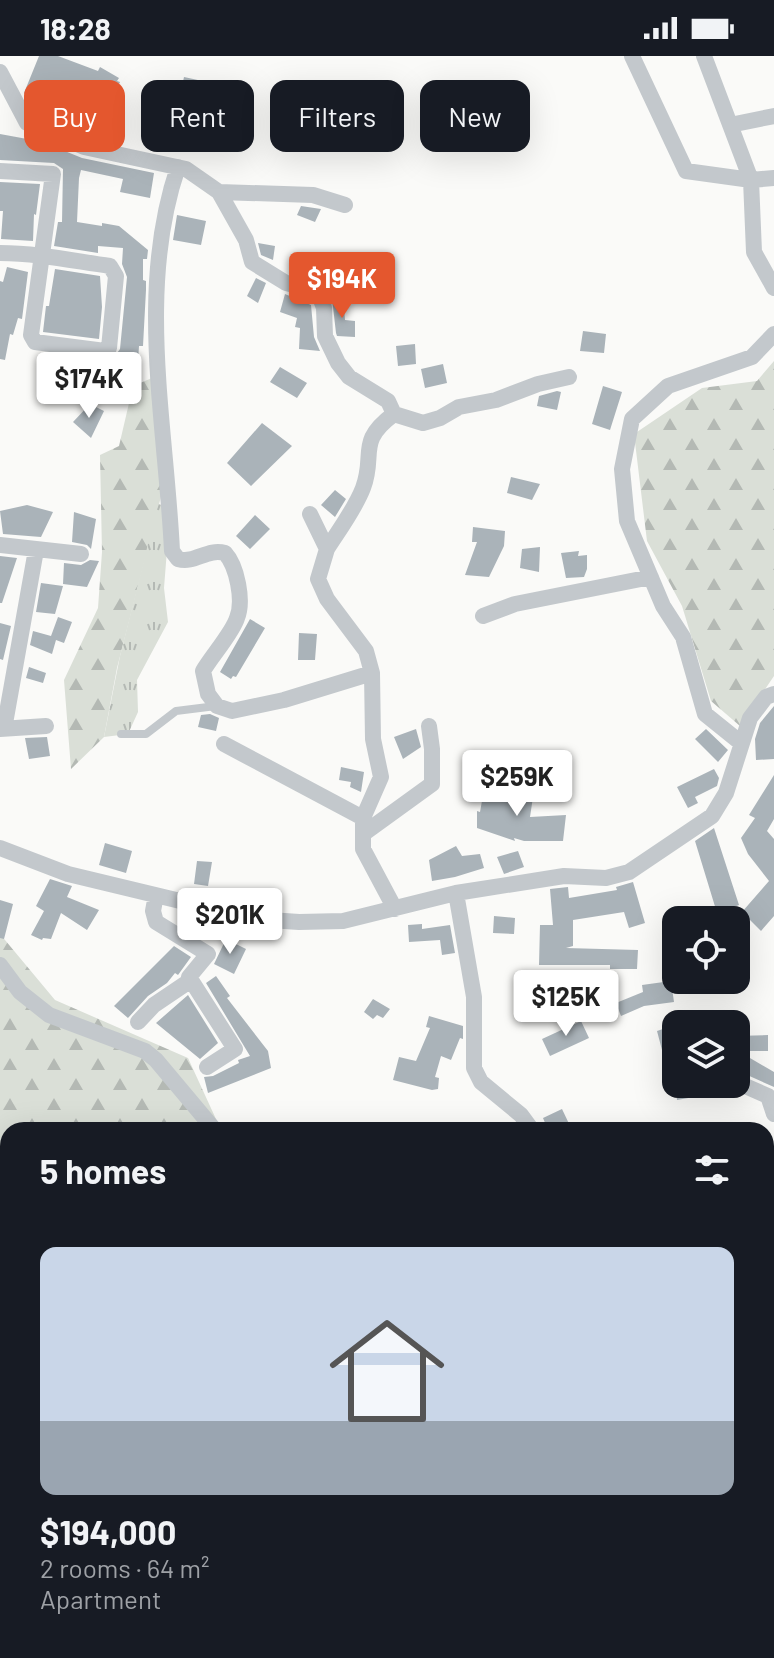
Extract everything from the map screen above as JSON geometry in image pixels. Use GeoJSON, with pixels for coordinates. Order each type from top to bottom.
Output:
{"type":"FeatureCollection","features":[{"type":"Feature","properties":{"kind":"street"},"geometry":{"type":"LineString","coordinates":[[632,56],[686,171],[751,180],[774,178]]}},
{"type":"Feature","properties":{"kind":"street"},"geometry":{"type":"LineString","coordinates":[[704,56],[751,180],[754,252],[774,288]]}},
{"type":"Feature","properties":{"kind":"street"},"geometry":{"type":"LineString","coordinates":[[0,72],[27,123],[84,147],[186,169],[219,192],[246,240],[252,262],[286,283],[320,297],[324,308],[325,336],[338,363],[349,377],[388,401],[394,414],[423,423],[459,407],[496,400],[538,384],[569,377]]}},
{"type":"Feature","properties":{"kind":"street"},"geometry":{"type":"LineString","coordinates":[[730,125],[774,116]]}},
{"type":"Feature","properties":{"kind":"street"},"geometry":{"type":"LineString","coordinates":[[178,167],[166,203],[154,328],[172,551],[178,559],[188,562],[216,551],[225,553],[235,567],[238,582],[238,618],[203,671],[208,694],[217,706],[232,711],[284,700],[372,673]]}},
{"type":"Feature","properties":{"kind":"street"},"geometry":{"type":"LineString","coordinates":[[0,171],[53,174],[44,257],[31,335],[35,342],[105,351],[109,348],[115,271],[110,266],[44,257],[0,253]]}},
{"type":"Feature","properties":{"kind":"street"},"geometry":{"type":"LineString","coordinates":[[219,192],[313,195],[345,205]]}},
{"type":"Feature","properties":{"kind":"street"},"geometry":{"type":"LineString","coordinates":[[741,743],[705,714],[683,637],[663,606],[627,521],[622,469],[632,419],[668,386],[752,357],[774,334]]}},
{"type":"Feature","properties":{"kind":"street"},"geometry":{"type":"LineString","coordinates":[[394,414],[375,431],[369,444],[364,487],[327,549],[318,579],[327,599],[366,651],[372,673],[373,739],[381,777],[363,826],[363,849],[395,909]]}},
{"type":"Feature","properties":{"kind":"street"},"geometry":{"type":"LineString","coordinates":[[310,514],[327,549]]}},
{"type":"Feature","properties":{"kind":"street"},"geometry":{"type":"LineString","coordinates":[[0,545],[81,554]]}},
{"type":"Feature","properties":{"kind":"street"},"geometry":{"type":"LineString","coordinates":[[36,550],[2,729],[46,726]]}},
{"type":"Feature","properties":{"kind":"street"},"geometry":{"type":"LineString","coordinates":[[483,616],[515,604],[651,577]]}},
{"type":"Feature","properties":{"kind":"street"},"geometry":{"type":"LineString","coordinates":[[0,848],[68,874],[255,919],[299,922],[343,921],[456,893],[564,876],[606,878],[629,872],[712,816],[726,793],[755,708],[774,694]]}},
{"type":"Feature","properties":{"kind":"street"},"geometry":{"type":"LineString","coordinates":[[363,826],[432,784],[429,726]]}},
{"type":"Feature","properties":{"kind":"street"},"geometry":{"type":"LineString","coordinates":[[224,744],[363,826]]}},
{"type":"Feature","properties":{"kind":"street"},"geometry":{"type":"LineString","coordinates":[[456,893],[474,997],[474,1068],[481,1082],[526,1122]]}},
{"type":"Feature","properties":{"kind":"street"},"geometry":{"type":"LineString","coordinates":[[156,895],[153,911],[156,922],[208,954],[189,977],[235,1049],[207,1067]]}},
{"type":"Feature","properties":{"kind":"street"},"geometry":{"type":"LineString","coordinates":[[0,965],[20,992],[49,1015],[145,1051],[208,1122]]}},
{"type":"Feature","properties":{"kind":"street"},"geometry":{"type":"LineString","coordinates":[[138,1022],[154,1005],[191,980]]}},
{"type":"Feature","properties":{"kind":"street"},"geometry":{"type":"LineString","coordinates":[[750,1088],[768,1096],[774,1114]]}},
{"type":"Feature","properties":{"kind":"lane"},"geometry":{"type":"LineString","coordinates":[[121,734],[146,734],[176,711],[217,706]]}},
{"type":"Feature","properties":{"kind":"green space"},"geometry":{"type":"Polygon","coordinates":[[[774,361],[774,676],[740,726],[711,701],[682,606],[647,541],[634,434],[702,388],[757,381],[774,361]]]}},
{"type":"Feature","properties":{"kind":"green space"},"geometry":{"type":"Polygon","coordinates":[[[152,378],[165,481],[117,668],[104,737],[71,769],[64,680],[98,608],[102,552],[100,455],[119,446],[133,386],[152,378]]]}},
{"type":"Feature","properties":{"kind":"green space"},"geometry":{"type":"Polygon","coordinates":[[[158,504],[166,506],[164,588],[168,622],[137,680],[138,712],[128,734],[104,737],[120,656],[158,504]]]}},
{"type":"Feature","properties":{"kind":"green space"},"geometry":{"type":"Polygon","coordinates":[[[0,934],[55,1000],[188,1058],[217,1122],[0,1122],[0,934]]]}},
{"type":"Feature","properties":{"kind":"building"},"geometry":{"type":"Polygon","coordinates":[[[39,56],[58,56],[98,71],[100,67],[119,78],[118,80],[29,80],[39,56]]]}},
{"type":"Feature","properties":{"kind":"building"},"geometry":{"type":"Polygon","coordinates":[[[0,134],[24,138],[24,152],[67,152],[154,173],[150,198],[120,192],[123,179],[81,170],[79,178],[77,222],[119,226],[148,250],[147,259],[143,259],[146,290],[143,346],[139,346],[138,361],[133,361],[125,372],[120,371],[112,360],[120,349],[127,277],[122,264],[123,248],[98,246],[98,253],[54,246],[58,222],[62,222],[63,169],[54,163],[0,160],[0,134]]]}},
{"type":"Feature","properties":{"kind":"building"},"geometry":{"type":"Polygon","coordinates":[[[0,182],[40,184],[33,241],[1,239],[3,211],[0,211],[0,182]]]}},
{"type":"Feature","properties":{"kind":"building"},"geometry":{"type":"Polygon","coordinates":[[[301,206],[321,209],[315,222],[297,215],[301,206]]]}},
{"type":"Feature","properties":{"kind":"building"},"geometry":{"type":"Polygon","coordinates":[[[177,215],[206,221],[201,245],[173,240],[177,215]]]}},
{"type":"Feature","properties":{"kind":"building"},"geometry":{"type":"Polygon","coordinates":[[[258,243],[275,246],[273,260],[261,255],[258,243]]]}},
{"type":"Feature","properties":{"kind":"building"},"geometry":{"type":"Polygon","coordinates":[[[7,267],[28,272],[22,319],[18,318],[13,335],[10,334],[5,360],[0,359],[0,281],[3,282],[7,267]]]}},
{"type":"Feature","properties":{"kind":"building"},"geometry":{"type":"Polygon","coordinates":[[[55,269],[100,276],[102,307],[99,339],[43,332],[55,269]]]}},
{"type":"Feature","properties":{"kind":"building"},"geometry":{"type":"Polygon","coordinates":[[[256,278],[266,283],[258,303],[247,296],[256,278]]]}},
{"type":"Feature","properties":{"kind":"building"},"geometry":{"type":"Polygon","coordinates":[[[285,294],[311,305],[314,337],[320,351],[299,349],[300,328],[295,327],[297,318],[280,312],[285,294]]]}},
{"type":"Feature","properties":{"kind":"building"},"geometry":{"type":"Polygon","coordinates":[[[343,297],[345,320],[355,321],[355,337],[337,336],[336,333],[332,298],[343,297]]]}},
{"type":"Feature","properties":{"kind":"building"},"geometry":{"type":"Polygon","coordinates":[[[583,331],[606,334],[604,353],[580,351],[583,331]]]}},
{"type":"Feature","properties":{"kind":"building"},"geometry":{"type":"Polygon","coordinates":[[[415,344],[416,364],[398,366],[396,346],[415,344]]]}},
{"type":"Feature","properties":{"kind":"building"},"geometry":{"type":"Polygon","coordinates":[[[443,364],[447,383],[425,388],[421,369],[443,364]]]}},
{"type":"Feature","properties":{"kind":"building"},"geometry":{"type":"Polygon","coordinates":[[[280,367],[307,383],[297,398],[270,382],[280,367]]]}},
{"type":"Feature","properties":{"kind":"building"},"geometry":{"type":"Polygon","coordinates":[[[603,386],[622,392],[610,430],[592,424],[603,386]]]}},
{"type":"Feature","properties":{"kind":"building"},"geometry":{"type":"Polygon","coordinates":[[[561,392],[557,410],[537,406],[539,396],[561,392]]]}},
{"type":"Feature","properties":{"kind":"building"},"geometry":{"type":"Polygon","coordinates":[[[90,404],[104,411],[91,438],[73,422],[90,404]]]}},
{"type":"Feature","properties":{"kind":"building"},"geometry":{"type":"Polygon","coordinates":[[[262,423],[292,446],[251,486],[227,463],[262,423]]]}},
{"type":"Feature","properties":{"kind":"building"},"geometry":{"type":"Polygon","coordinates":[[[511,477],[540,484],[532,500],[507,493],[511,477]]]}},
{"type":"Feature","properties":{"kind":"building"},"geometry":{"type":"Polygon","coordinates":[[[335,490],[346,499],[335,517],[321,505],[335,490]]]}},
{"type":"Feature","properties":{"kind":"building"},"geometry":{"type":"Polygon","coordinates":[[[27,505],[53,512],[41,537],[3,534],[0,511],[27,505]]]}},
{"type":"Feature","properties":{"kind":"building"},"geometry":{"type":"Polygon","coordinates":[[[74,512],[96,519],[91,549],[72,542],[74,512]]]}},
{"type":"Feature","properties":{"kind":"building"},"geometry":{"type":"Polygon","coordinates":[[[255,515],[270,529],[250,549],[236,536],[255,515]]]}},
{"type":"Feature","properties":{"kind":"building"},"geometry":{"type":"Polygon","coordinates":[[[473,527],[505,531],[504,546],[489,577],[465,575],[477,542],[472,542],[473,527]]]}},
{"type":"Feature","properties":{"kind":"building"},"geometry":{"type":"Polygon","coordinates":[[[540,547],[539,572],[520,568],[522,549],[540,547]]]}},
{"type":"Feature","properties":{"kind":"building"},"geometry":{"type":"Polygon","coordinates":[[[579,551],[578,556],[587,555],[584,577],[566,578],[561,553],[579,551]]]}},
{"type":"Feature","properties":{"kind":"building"},"geometry":{"type":"Polygon","coordinates":[[[0,556],[17,558],[2,603],[0,603],[0,556]]]}},
{"type":"Feature","properties":{"kind":"building"},"geometry":{"type":"Polygon","coordinates":[[[90,560],[99,561],[87,587],[63,584],[64,563],[81,565],[90,560]]]}},
{"type":"Feature","properties":{"kind":"building"},"geometry":{"type":"Polygon","coordinates":[[[41,583],[63,586],[55,614],[36,612],[41,583]]]}},
{"type":"Feature","properties":{"kind":"building"},"geometry":{"type":"Polygon","coordinates":[[[58,617],[72,622],[64,643],[56,640],[52,654],[30,645],[33,631],[51,636],[58,617]]]}},
{"type":"Feature","properties":{"kind":"building"},"geometry":{"type":"Polygon","coordinates":[[[250,619],[265,628],[236,677],[231,679],[220,672],[250,619]]]}},
{"type":"Feature","properties":{"kind":"building"},"geometry":{"type":"Polygon","coordinates":[[[0,623],[11,626],[3,660],[0,659],[0,623]]]}},
{"type":"Feature","properties":{"kind":"building"},"geometry":{"type":"Polygon","coordinates":[[[299,633],[317,634],[315,660],[298,660],[299,633]]]}},
{"type":"Feature","properties":{"kind":"building"},"geometry":{"type":"Polygon","coordinates":[[[29,667],[46,673],[43,683],[26,678],[29,667]]]}},
{"type":"Feature","properties":{"kind":"building"},"geometry":{"type":"Polygon","coordinates":[[[774,706],[774,759],[756,760],[755,739],[760,723],[774,706]]]}},
{"type":"Feature","properties":{"kind":"building"},"geometry":{"type":"Polygon","coordinates":[[[210,714],[219,718],[216,731],[198,727],[201,715],[210,714]]]}},
{"type":"Feature","properties":{"kind":"building"},"geometry":{"type":"Polygon","coordinates":[[[416,729],[421,747],[403,759],[394,737],[416,729]]]}},
{"type":"Feature","properties":{"kind":"building"},"geometry":{"type":"Polygon","coordinates":[[[706,729],[728,750],[718,762],[695,739],[706,729]]]}},
{"type":"Feature","properties":{"kind":"building"},"geometry":{"type":"Polygon","coordinates":[[[47,737],[50,756],[29,759],[25,738],[47,737]]]}},
{"type":"Feature","properties":{"kind":"building"},"geometry":{"type":"Polygon","coordinates":[[[341,767],[364,772],[361,792],[350,787],[351,782],[339,780],[341,767]]]}},
{"type":"Feature","properties":{"kind":"building"},"geometry":{"type":"Polygon","coordinates":[[[714,769],[719,778],[717,786],[695,797],[698,803],[688,808],[677,787],[714,769]]]}},
{"type":"Feature","properties":{"kind":"building"},"geometry":{"type":"Polygon","coordinates":[[[774,775],[774,819],[767,831],[774,839],[774,916],[761,931],[750,920],[750,906],[747,906],[769,881],[748,854],[741,838],[755,818],[749,815],[774,775]]]}},
{"type":"Feature","properties":{"kind":"building"},"geometry":{"type":"Polygon","coordinates":[[[485,784],[533,797],[530,817],[566,815],[563,841],[514,838],[515,841],[477,828],[477,811],[480,812],[485,784]]]}},
{"type":"Feature","properties":{"kind":"building"},"geometry":{"type":"Polygon","coordinates":[[[714,828],[739,905],[715,906],[695,841],[714,828]]]}},
{"type":"Feature","properties":{"kind":"building"},"geometry":{"type":"Polygon","coordinates":[[[105,843],[132,851],[126,873],[99,865],[105,843]]]}},
{"type":"Feature","properties":{"kind":"building"},"geometry":{"type":"Polygon","coordinates":[[[456,846],[462,856],[480,854],[484,868],[432,881],[429,860],[456,846]]]}},
{"type":"Feature","properties":{"kind":"building"},"geometry":{"type":"Polygon","coordinates":[[[518,851],[524,867],[504,874],[497,857],[518,851]]]}},
{"type":"Feature","properties":{"kind":"building"},"geometry":{"type":"Polygon","coordinates":[[[197,861],[212,862],[208,886],[194,884],[197,861]]]}},
{"type":"Feature","properties":{"kind":"building"},"geometry":{"type":"Polygon","coordinates":[[[50,879],[72,886],[67,897],[99,910],[87,930],[61,913],[51,939],[42,940],[31,935],[44,911],[36,906],[50,879]]]}},
{"type":"Feature","properties":{"kind":"building"},"geometry":{"type":"Polygon","coordinates":[[[633,882],[645,923],[629,928],[624,912],[573,920],[573,946],[566,948],[638,950],[637,969],[610,969],[610,965],[539,965],[540,925],[553,925],[550,889],[568,887],[569,898],[617,890],[616,887],[633,882]]]}},
{"type":"Feature","properties":{"kind":"building"},"geometry":{"type":"Polygon","coordinates":[[[0,900],[13,904],[4,939],[0,938],[0,900]]]}},
{"type":"Feature","properties":{"kind":"building"},"geometry":{"type":"Polygon","coordinates":[[[494,916],[515,918],[514,934],[493,933],[494,916]]]}},
{"type":"Feature","properties":{"kind":"building"},"geometry":{"type":"Polygon","coordinates":[[[422,924],[422,929],[450,925],[455,953],[442,955],[440,940],[409,942],[408,925],[422,924]]]}},
{"type":"Feature","properties":{"kind":"building"},"geometry":{"type":"Polygon","coordinates":[[[226,939],[246,949],[234,974],[214,964],[226,939]]]}},
{"type":"Feature","properties":{"kind":"building"},"geometry":{"type":"Polygon","coordinates":[[[174,946],[191,957],[178,975],[175,973],[167,983],[148,996],[128,1018],[114,1006],[174,946]]]}},
{"type":"Feature","properties":{"kind":"building"},"geometry":{"type":"Polygon","coordinates":[[[216,976],[230,996],[227,998],[268,1051],[271,1068],[208,1093],[204,1077],[213,1076],[250,1056],[206,983],[216,976]]]}},
{"type":"Feature","properties":{"kind":"building"},"geometry":{"type":"Polygon","coordinates":[[[662,982],[662,994],[673,994],[674,1002],[644,1006],[621,1016],[616,1003],[643,992],[642,985],[662,982]]]}},
{"type":"Feature","properties":{"kind":"building"},"geometry":{"type":"Polygon","coordinates":[[[188,995],[218,1043],[200,1059],[156,1023],[188,995]]]}},
{"type":"Feature","properties":{"kind":"building"},"geometry":{"type":"Polygon","coordinates":[[[373,999],[390,1009],[383,1018],[377,1015],[373,1019],[364,1012],[373,999]]]}},
{"type":"Feature","properties":{"kind":"building"},"geometry":{"type":"Polygon","coordinates":[[[429,1016],[463,1026],[463,1039],[460,1038],[451,1060],[441,1056],[435,1077],[439,1078],[438,1089],[432,1090],[393,1080],[399,1057],[416,1061],[430,1028],[426,1027],[429,1016]]]}},
{"type":"Feature","properties":{"kind":"building"},"geometry":{"type":"Polygon","coordinates":[[[581,1021],[589,1038],[550,1056],[542,1039],[581,1021]]]}},
{"type":"Feature","properties":{"kind":"building"},"geometry":{"type":"Polygon","coordinates":[[[662,1029],[662,1050],[657,1031],[662,1029]]]}},
{"type":"Feature","properties":{"kind":"building"},"geometry":{"type":"Polygon","coordinates":[[[768,1035],[768,1051],[750,1051],[750,1036],[768,1035]]]}},
{"type":"Feature","properties":{"kind":"building"},"geometry":{"type":"Polygon","coordinates":[[[750,1058],[774,1072],[774,1087],[750,1076],[750,1058]]]}},
{"type":"Feature","properties":{"kind":"building"},"geometry":{"type":"Polygon","coordinates":[[[562,1109],[568,1122],[545,1122],[543,1118],[562,1109]]]}}]}
